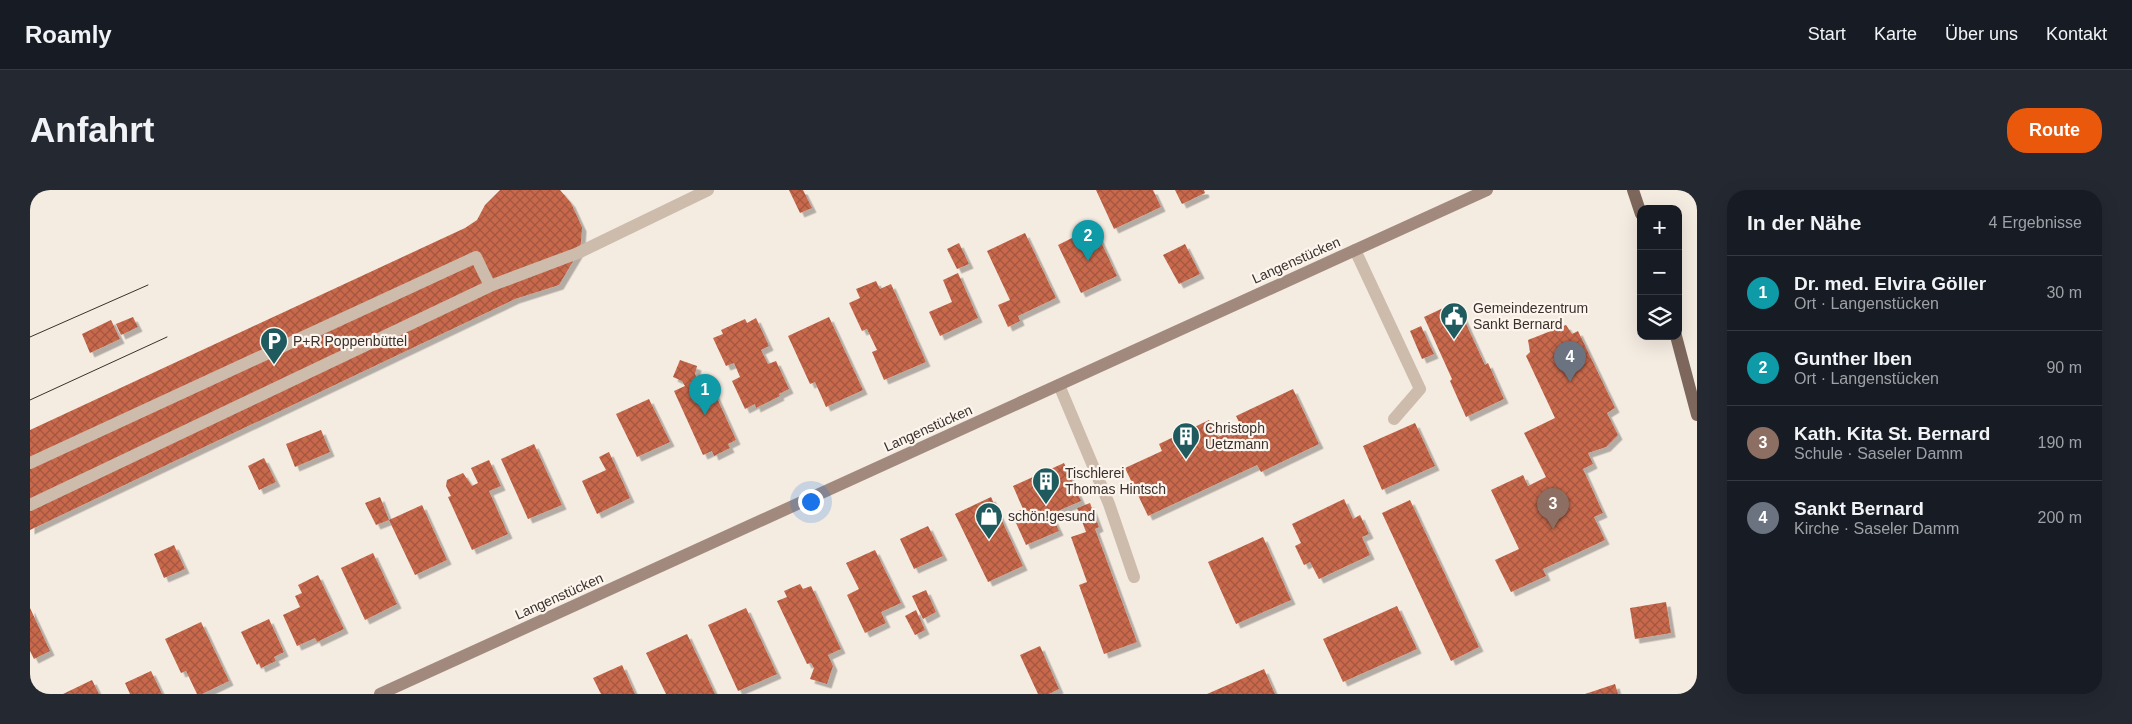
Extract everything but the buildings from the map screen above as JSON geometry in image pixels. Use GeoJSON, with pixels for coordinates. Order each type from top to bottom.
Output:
{"type":"FeatureCollection","features":[{"type":"Feature","properties":{"kind":"main road"},"geometry":{"type":"LineString","coordinates":[[1634,190],[1638,205]]}},
{"type":"Feature","properties":{"kind":"main road"},"geometry":{"type":"LineString","coordinates":[[1677,340],[1697,415]]}},
{"type":"Feature","properties":{"kind":"street","name":"Langenstücken"},"geometry":{"type":"LineString","coordinates":[[380,694],[1487,190]]}},
{"type":"Feature","properties":{"kind":"lane"},"geometry":{"type":"LineString","coordinates":[[30,505],[490,286],[578,253],[708,190]]}},
{"type":"Feature","properties":{"kind":"lane"},"geometry":{"type":"LineString","coordinates":[[1355,250],[1420,389],[1394,419]]}},
{"type":"Feature","properties":{"kind":"lane"},"geometry":{"type":"LineString","coordinates":[[30,463],[476,257],[490,286]]}},
{"type":"Feature","properties":{"kind":"lane"},"geometry":{"type":"LineString","coordinates":[[1059,385],[1109,504],[1134,577]]}},
{"type":"Feature","properties":{"kind":"tram line"},"geometry":{"type":"LineString","coordinates":[[30,337],[148,285]]}},
{"type":"Feature","properties":{"kind":"tram line"},"geometry":{"type":"LineString","coordinates":[[30,400],[167,337]]}},
{"type":"Feature","properties":{"kind":"place","name":"Gunther Iben"},"geometry":{"type":"Point","coordinates":[1088,261]}},
{"type":"Feature","properties":{"kind":"place","name":"Gemeindezentrum Sankt Bernard"},"geometry":{"type":"Point","coordinates":[1454,340]}},
{"type":"Feature","properties":{"kind":"place","name":"P+R Poppenbüttel"},"geometry":{"type":"Point","coordinates":[274,365]}},
{"type":"Feature","properties":{"kind":"place","name":"Sankt Bernard"},"geometry":{"type":"Point","coordinates":[1570,382]}},
{"type":"Feature","properties":{"kind":"place","name":"Dr. med. Elvira Göller"},"geometry":{"type":"Point","coordinates":[705,415]}},
{"type":"Feature","properties":{"kind":"place","name":"Christoph Uetzmann"},"geometry":{"type":"Point","coordinates":[1186,460]}},
{"type":"Feature","properties":{"kind":"place","name":"Tischlerei Thomas Hintsch"},"geometry":{"type":"Point","coordinates":[1046,505]}},
{"type":"Feature","properties":{"kind":"place","name":"Kath. Kita St. Bernard"},"geometry":{"type":"Point","coordinates":[1553,529]}},
{"type":"Feature","properties":{"kind":"place","name":"schön!gesund"},"geometry":{"type":"Point","coordinates":[989,540]}}]}
